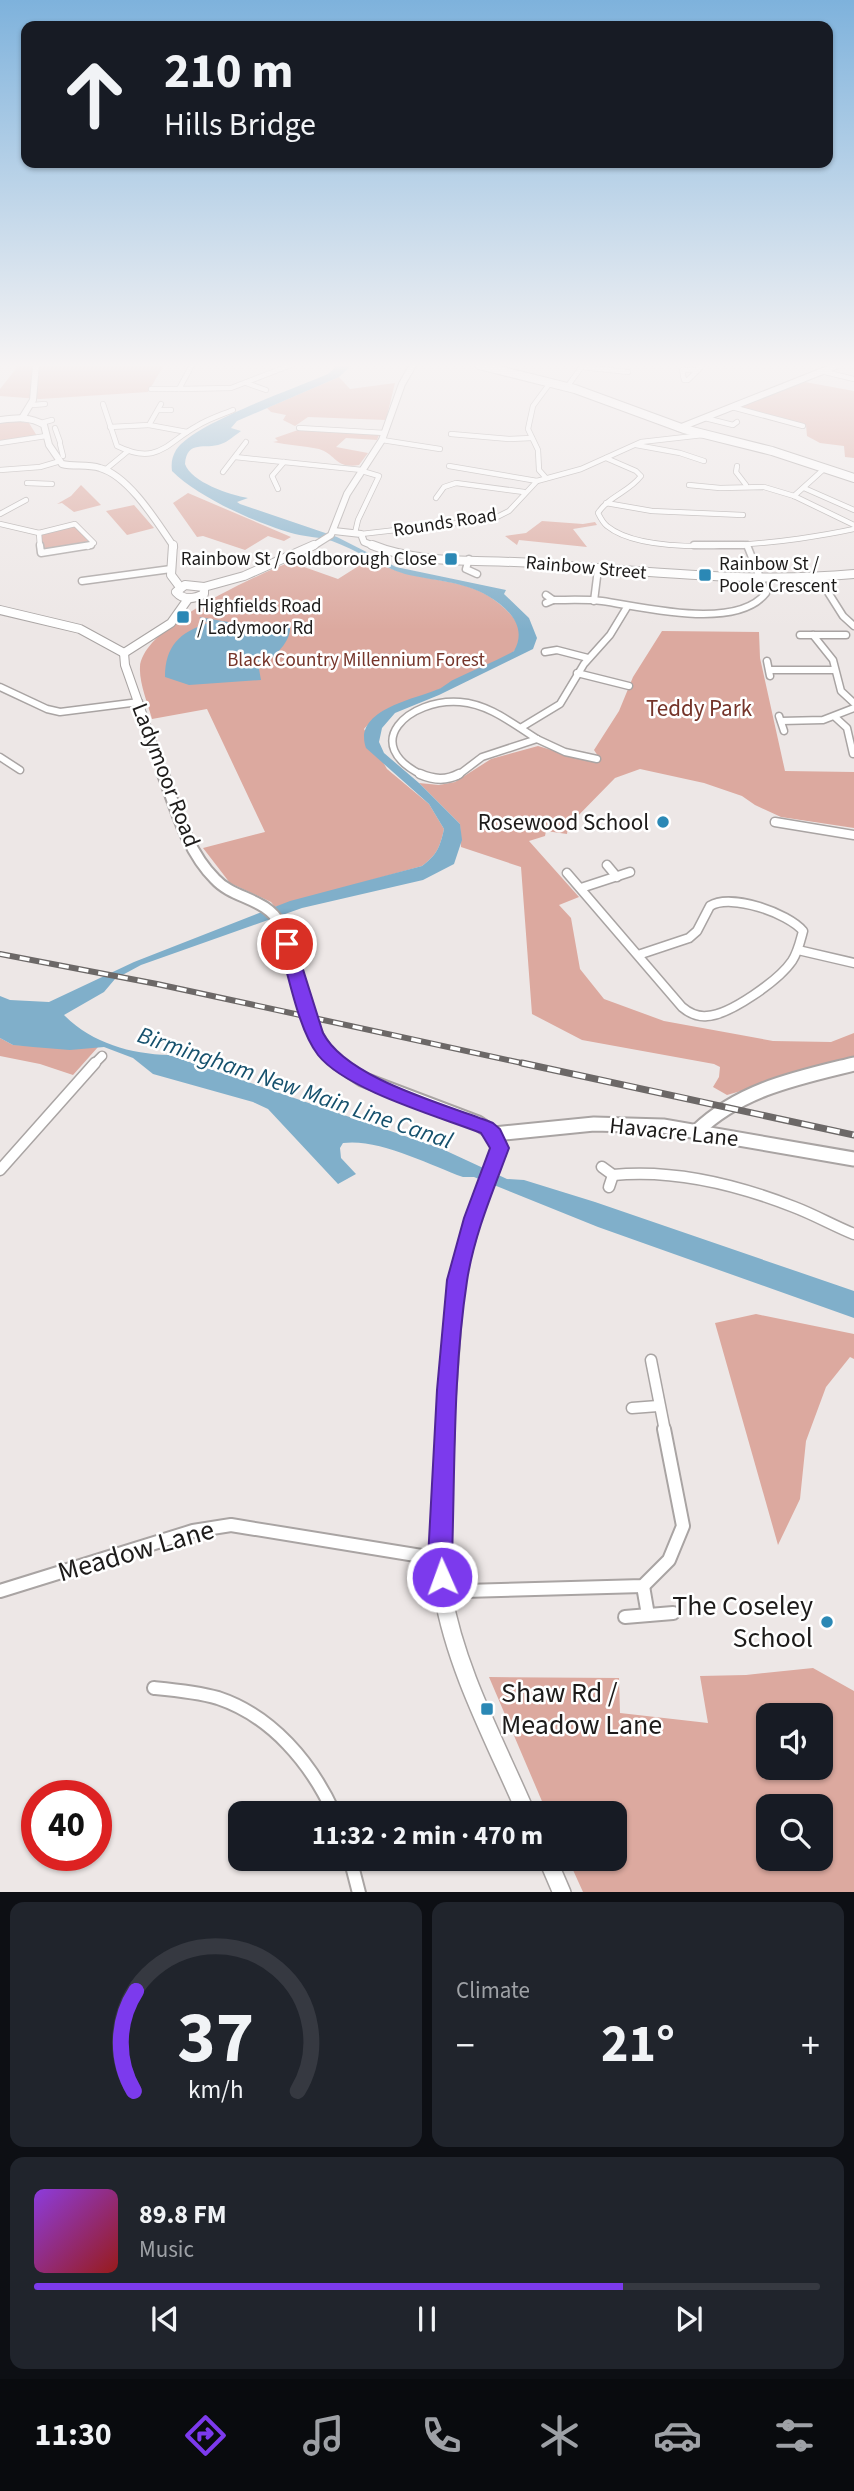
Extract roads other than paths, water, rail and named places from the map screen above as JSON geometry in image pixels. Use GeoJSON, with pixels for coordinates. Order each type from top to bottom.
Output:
{"type":"FeatureCollection","features":[{"type":"Feature","properties":{"kind":"main road"},"geometry":{"type":"LineString","coordinates":[[779,453],[854,478]]}},
{"type":"Feature","properties":{"kind":"street"},"geometry":{"type":"LineString","coordinates":[[0,470],[40,467],[58,453]]}},
{"type":"Feature","properties":{"kind":"street"},"geometry":{"type":"LineString","coordinates":[[63,453],[73,467],[105,470],[120,479],[175,548],[172,579],[180,587]]}},
{"type":"Feature","properties":{"kind":"street"},"geometry":{"type":"LineString","coordinates":[[105,470],[125,453]]}},
{"type":"Feature","properties":{"kind":"street"},"geometry":{"type":"LineString","coordinates":[[223,471],[238,453]]}},
{"type":"Feature","properties":{"kind":"street"},"geometry":{"type":"LineString","coordinates":[[204,587],[204,594],[188,599],[176,594],[180,587],[191,584],[204,587],[244,576],[323,542],[332,533],[346,494],[373,453]]}},
{"type":"Feature","properties":{"kind":"street"},"geometry":{"type":"LineString","coordinates":[[538,453],[539,470],[546,478]]}},
{"type":"Feature","properties":{"kind":"street","name":"Rounds Road"},"geometry":{"type":"LineString","coordinates":[[332,533],[358,533],[493,519],[509,511],[537,481],[616,453]]}},
{"type":"Feature","properties":{"kind":"street"},"geometry":{"type":"LineString","coordinates":[[681,453],[704,461]]}},
{"type":"Feature","properties":{"kind":"street"},"geometry":{"type":"LineString","coordinates":[[235,457],[362,470],[379,476],[358,520],[358,533]]}},
{"type":"Feature","properties":{"kind":"street"},"geometry":{"type":"LineString","coordinates":[[606,458],[636,471],[641,476],[637,482],[606,503],[598,513],[600,521],[610,530],[632,539],[747,545],[823,536],[854,527]]}},
{"type":"Feature","properties":{"kind":"street"},"geometry":{"type":"LineString","coordinates":[[284,462],[272,476],[276,486],[285,482]]}},
{"type":"Feature","properties":{"kind":"street"},"geometry":{"type":"LineString","coordinates":[[449,466],[537,481]]}},
{"type":"Feature","properties":{"kind":"street"},"geometry":{"type":"LineString","coordinates":[[36,482],[40,467]]}},
{"type":"Feature","properties":{"kind":"street"},"geometry":{"type":"LineString","coordinates":[[794,496],[825,468]]}},
{"type":"Feature","properties":{"kind":"street"},"geometry":{"type":"LineString","coordinates":[[726,471],[737,469],[746,485]]}},
{"type":"Feature","properties":{"kind":"street"},"geometry":{"type":"LineString","coordinates":[[27,483],[52,484]]}},
{"type":"Feature","properties":{"kind":"street"},"geometry":{"type":"LineString","coordinates":[[436,498],[443,487],[456,483],[524,492]]}},
{"type":"Feature","properties":{"kind":"street"},"geometry":{"type":"LineString","coordinates":[[689,485],[704,484],[720,488],[746,485],[764,487],[794,496],[854,527]]}},
{"type":"Feature","properties":{"kind":"street"},"geometry":{"type":"LineString","coordinates":[[804,488],[854,510]]}},
{"type":"Feature","properties":{"kind":"street"},"geometry":{"type":"LineString","coordinates":[[0,514],[26,500]]}},
{"type":"Feature","properties":{"kind":"street"},"geometry":{"type":"LineString","coordinates":[[606,503],[652,511],[743,515]]}},
{"type":"Feature","properties":{"kind":"street"},"geometry":{"type":"LineString","coordinates":[[0,524],[39,533],[75,524],[94,543],[89,547],[41,553],[39,533]]}},
{"type":"Feature","properties":{"kind":"street"},"geometry":{"type":"LineString","coordinates":[[0,531],[8,526]]}},
{"type":"Feature","properties":{"kind":"street","name":"Rainbow Street"},"geometry":{"type":"LineString","coordinates":[[358,533],[364,542],[384,550],[469,559],[761,578],[819,578],[854,574]]}},
{"type":"Feature","properties":{"kind":"street"},"geometry":{"type":"LineString","coordinates":[[546,599],[594,601],[627,607],[729,612],[746,610],[764,599],[766,593],[747,545]]}},
{"type":"Feature","properties":{"kind":"street"},"geometry":{"type":"LineString","coordinates":[[464,575],[474,573],[466,569],[469,559]]}},
{"type":"Feature","properties":{"kind":"street"},"geometry":{"type":"LineString","coordinates":[[82,581],[171,569]]}},
{"type":"Feature","properties":{"kind":"street"},"geometry":{"type":"LineString","coordinates":[[594,601],[598,569]]}},
{"type":"Feature","properties":{"kind":"street"},"geometry":{"type":"LineString","coordinates":[[819,578],[843,616],[854,626]]}},
{"type":"Feature","properties":{"kind":"street"},"geometry":{"type":"LineString","coordinates":[[0,610],[79,629],[124,653],[177,617],[186,607],[188,599]]}},
{"type":"Feature","properties":{"kind":"street"},"geometry":{"type":"LineString","coordinates":[[522,727],[555,709],[577,673],[610,635],[627,607]]}},
{"type":"Feature","properties":{"kind":"street"},"geometry":{"type":"LineString","coordinates":[[800,635],[846,635]]}},
{"type":"Feature","properties":{"kind":"street"},"geometry":{"type":"LineString","coordinates":[[784,731],[780,718],[800,723],[835,717],[854,706],[841,691],[833,660],[813,635]]}},
{"type":"Feature","properties":{"kind":"street"},"geometry":{"type":"LineString","coordinates":[[547,649],[588,658]]}},
{"type":"Feature","properties":{"kind":"street","name":"Ladymoor Road"},"geometry":{"type":"LineString","coordinates":[[124,653],[125,666],[175,808],[200,862],[221,885],[263,905],[279,922],[314,1033],[323,1049],[335,1062],[362,1079],[478,1123],[494,1134]]}},
{"type":"Feature","properties":{"kind":"street"},"geometry":{"type":"LineString","coordinates":[[767,661],[770,673],[835,670]]}},
{"type":"Feature","properties":{"kind":"street"},"geometry":{"type":"LineString","coordinates":[[577,673],[621,681],[629,686]]}},
{"type":"Feature","properties":{"kind":"street"},"geometry":{"type":"LineString","coordinates":[[0,687],[47,709],[60,712],[139,702]]}},
{"type":"Feature","properties":{"kind":"street"},"geometry":{"type":"LineString","coordinates":[[539,738],[483,757],[455,777],[438,779],[414,771],[395,752],[391,742],[394,731],[408,716],[431,704],[452,700],[468,701],[522,727],[559,750],[597,760]]}},
{"type":"Feature","properties":{"kind":"street"},"geometry":{"type":"LineString","coordinates":[[835,717],[847,728],[853,750]]}},
{"type":"Feature","properties":{"kind":"street"},"geometry":{"type":"LineString","coordinates":[[583,757],[590,749]]}},
{"type":"Feature","properties":{"kind":"street"},"geometry":{"type":"LineString","coordinates":[[0,757],[20,770]]}},
{"type":"Feature","properties":{"kind":"street"},"geometry":{"type":"LineString","coordinates":[[775,822],[854,835]]}},
{"type":"Feature","properties":{"kind":"street"},"geometry":{"type":"LineString","coordinates":[[607,865],[617,877]]}},
{"type":"Feature","properties":{"kind":"street"},"geometry":{"type":"LineString","coordinates":[[581,888],[630,872]]}},
{"type":"Feature","properties":{"kind":"street"},"geometry":{"type":"LineString","coordinates":[[567,873],[682,1007],[693,1014],[706,1017],[721,1013],[764,990],[784,973],[799,950],[803,931],[794,919],[724,901],[717,902],[707,909],[700,929],[692,937],[638,955]]}},
{"type":"Feature","properties":{"kind":"street"},"geometry":{"type":"LineString","coordinates":[[799,950],[854,963]]}},
{"type":"Feature","properties":{"kind":"street"},"geometry":{"type":"LineString","coordinates":[[0,1170],[46,1115],[102,1056]]}},
{"type":"Feature","properties":{"kind":"street"},"geometry":{"type":"LineString","coordinates":[[696,1131],[721,1108],[753,1094],[854,1064]]}},
{"type":"Feature","properties":{"kind":"street","name":"Havacre Lane"},"geometry":{"type":"LineString","coordinates":[[494,1134],[594,1124],[655,1125],[854,1159]]}},
{"type":"Feature","properties":{"kind":"street"},"geometry":{"type":"LineString","coordinates":[[494,1134],[500,1148],[484,1187],[463,1256],[453,1313],[440,1559],[443,1594],[450,1626],[468,1683],[521,1801]]}},
{"type":"Feature","properties":{"kind":"street"},"geometry":{"type":"LineString","coordinates":[[603,1167],[612,1175],[648,1174],[747,1192],[788,1204],[854,1234]]}},
{"type":"Feature","properties":{"kind":"street"},"geometry":{"type":"LineString","coordinates":[[608,1188],[612,1175]]}},
{"type":"Feature","properties":{"kind":"street"},"geometry":{"type":"LineString","coordinates":[[443,1594],[464,1591],[643,1586],[663,1569],[676,1550],[683,1526],[657,1406],[651,1360]]}},
{"type":"Feature","properties":{"kind":"street"},"geometry":{"type":"LineString","coordinates":[[632,1408],[657,1406]]}},
{"type":"Feature","properties":{"kind":"street","name":"Meadow Lane"},"geometry":{"type":"LineString","coordinates":[[0,1591],[193,1531],[230,1525],[440,1559]]}},
{"type":"Feature","properties":{"kind":"street"},"geometry":{"type":"LineString","coordinates":[[643,1586],[648,1615]]}},
{"type":"Feature","properties":{"kind":"street"},"geometry":{"type":"LineString","coordinates":[[625,1617],[673,1613]]}},
{"type":"Feature","properties":{"kind":"street"},"geometry":{"type":"LineString","coordinates":[[154,1688],[202,1694],[227,1701],[248,1712],[284,1741],[312,1772],[328,1801]]}},
{"type":"Feature","properties":{"kind":"street"},"geometry":{"type":"LineString","coordinates":[[353,1871],[359,1892]]}},
{"type":"Feature","properties":{"kind":"street"},"geometry":{"type":"LineString","coordinates":[[553,1871],[562,1892]]}},
{"type":"Feature","properties":{"kind":"water"},"geometry":{"type":"Polygon","coordinates":[[[175,453],[188,453],[185,464],[189,471],[203,482],[222,491],[248,498],[237,502],[240,504],[337,537],[396,567],[506,590],[504,594],[529,618],[537,638],[533,649],[439,695],[395,713],[382,728],[379,742],[384,753],[460,824],[462,840],[454,864],[423,880],[302,908],[141,965],[115,979],[104,992],[64,1015],[87,1033],[112,1045],[169,1055],[440,1148],[507,1179],[524,1180],[595,1202],[854,1291],[854,1318],[598,1227],[474,1177],[463,1177],[388,1148],[343,1143],[340,1148],[341,1158],[356,1174],[338,1184],[268,1109],[253,1102],[153,1074],[133,1058],[104,1047],[70,1050],[33,1047],[13,1045],[0,1038],[0,996],[10,1000],[49,1002],[134,962],[290,901],[422,866],[437,850],[444,829],[429,804],[366,748],[364,735],[368,724],[389,708],[441,688],[500,659],[514,651],[518,642],[519,634],[514,619],[488,596],[458,584],[405,574],[332,541],[295,534],[247,517],[197,491],[172,471],[175,453]]]}},
{"type":"Feature","properties":{"kind":"water"},"geometry":{"type":"Polygon","coordinates":[[[199,617],[240,624],[290,625],[290,632],[280,650],[259,669],[261,680],[189,685],[165,677],[168,657],[176,642],[189,631],[208,623],[199,617]]]}},
{"type":"Feature","properties":{"kind":"railway"},"geometry":{"type":"LineString","coordinates":[[0,954],[157,984],[531,1065]]}},
{"type":"Feature","properties":{"kind":"railway"},"geometry":{"type":"LineString","coordinates":[[522,1063],[854,1135]]}},
{"type":"Feature","properties":{"kind":"place","name":"Rainbow St / Goldborough Close"},"geometry":{"type":"Point","coordinates":[451,559]}},
{"type":"Feature","properties":{"kind":"place","name":"Rainbow St / Poole Crescent"},"geometry":{"type":"Point","coordinates":[705,575]}},
{"type":"Feature","properties":{"kind":"place","name":"Highfields Road / Ladymoor Rd"},"geometry":{"type":"Point","coordinates":[183,617]}},
{"type":"Feature","properties":{"kind":"place","name":"Rosewood School"},"geometry":{"type":"Point","coordinates":[663,822]}},
{"type":"Feature","properties":{"kind":"place","name":"The Coseley School"},"geometry":{"type":"Point","coordinates":[827,1622]}},
{"type":"Feature","properties":{"kind":"place","name":"Shaw Rd / Meadow Lane"},"geometry":{"type":"Point","coordinates":[487,1709]}},
{"type":"Feature","properties":{"kind":"park label","name":"Black Country Millennium Forest"},"geometry":{"type":"Point","coordinates":[356,660]}},
{"type":"Feature","properties":{"kind":"park label","name":"Teddy Park"},"geometry":{"type":"Point","coordinates":[699,708]}},
{"type":"Feature","properties":{"kind":"water label","name":"Birmingham New Main Line Canal"},"geometry":{"type":"Point","coordinates":[295,1088]}}]}
